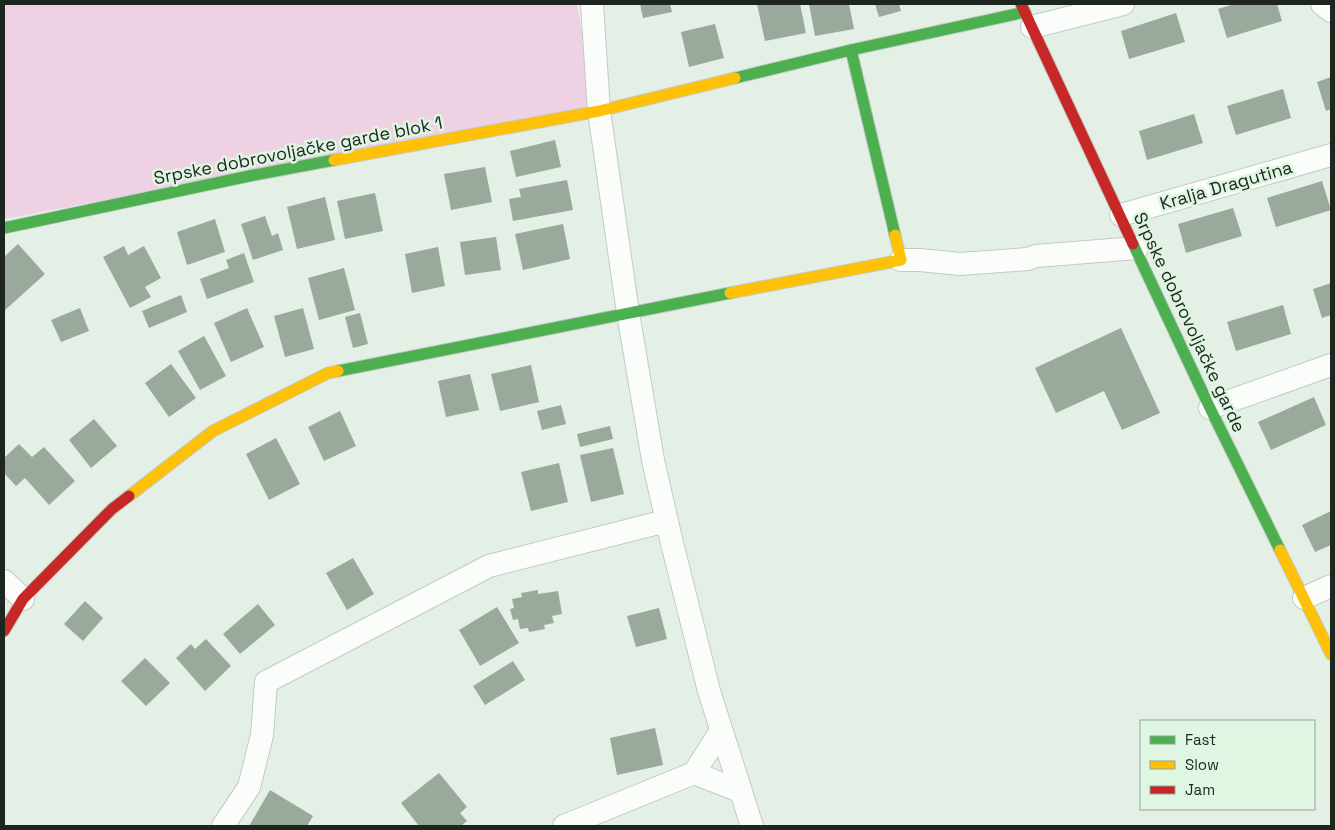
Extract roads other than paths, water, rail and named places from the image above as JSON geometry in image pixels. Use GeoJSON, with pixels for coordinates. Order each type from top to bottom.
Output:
{"type":"FeatureCollection","features":[{"type":"Feature","properties":{"kind":"street"},"geometry":{"type":"LineString","coordinates":[[592,4],[599,111],[628,312],[653,460],[666,520],[721,731],[752,826]]}},
{"type":"Feature","properties":{"kind":"street"},"geometry":{"type":"LineString","coordinates":[[1026,14],[1123,4]]}},
{"type":"Feature","properties":{"kind":"street"},"geometry":{"type":"LineString","coordinates":[[1322,4],[1331,11]]}},
{"type":"Feature","properties":{"kind":"street","name":"Srpske dobrovoljačke garde blok 1"},"geometry":{"type":"LineString","coordinates":[[4,228],[254,175],[599,111],[850,50],[1026,14]]}},
{"type":"Feature","properties":{"kind":"street","name":"Srpske dobrovoljačke garde"},"geometry":{"type":"LineString","coordinates":[[1026,14],[1137,248],[1210,408],[1331,654]]}},
{"type":"Feature","properties":{"kind":"street"},"geometry":{"type":"LineString","coordinates":[[850,50],[901,260]]}},
{"type":"Feature","properties":{"kind":"street","name":"Kralja Dragutina"},"geometry":{"type":"LineString","coordinates":[[1121,215],[1331,155]]}},
{"type":"Feature","properties":{"kind":"street"},"geometry":{"type":"LineString","coordinates":[[4,631],[22,599],[112,509],[213,431],[328,373],[628,312],[901,260],[960,264],[1137,248]]}},
{"type":"Feature","properties":{"kind":"street"},"geometry":{"type":"LineString","coordinates":[[1210,408],[1331,365]]}},
{"type":"Feature","properties":{"kind":"street"},"geometry":{"type":"LineString","coordinates":[[223,826],[249,787],[262,735],[266,682],[489,566],[666,520]]}},
{"type":"Feature","properties":{"kind":"street"},"geometry":{"type":"LineString","coordinates":[[4,581],[22,599]]}},
{"type":"Feature","properties":{"kind":"street"},"geometry":{"type":"LineString","coordinates":[[1304,598],[1331,586]]}},
{"type":"Feature","properties":{"kind":"street"},"geometry":{"type":"LineString","coordinates":[[564,826],[694,773],[721,731]]}},
{"type":"Feature","properties":{"kind":"street"},"geometry":{"type":"LineString","coordinates":[[694,773],[740,791]]}}]}
